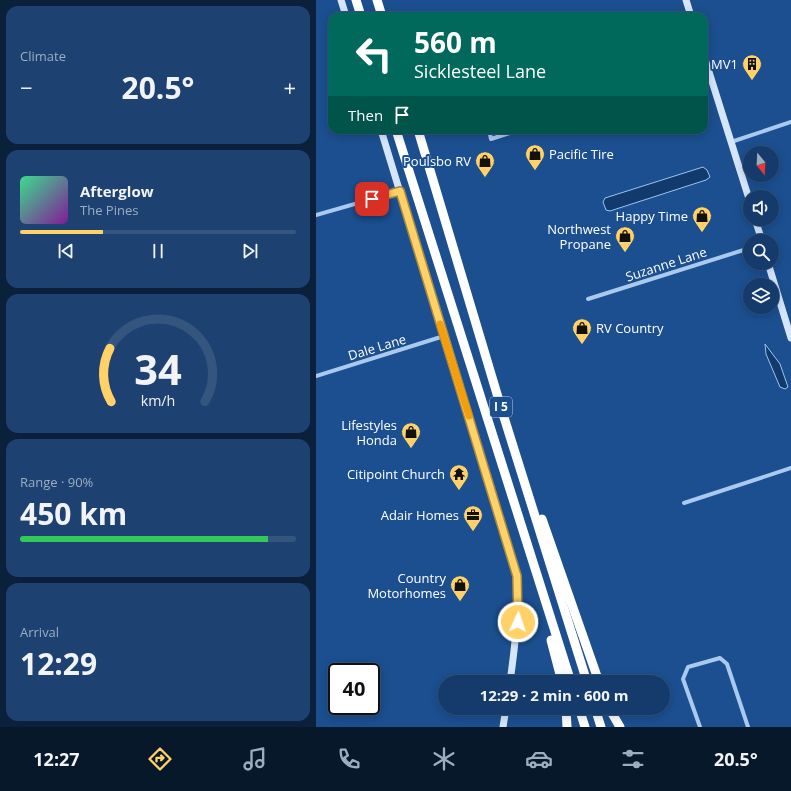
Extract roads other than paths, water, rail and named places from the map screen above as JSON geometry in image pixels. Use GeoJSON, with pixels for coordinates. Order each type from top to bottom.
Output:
{"type":"FeatureCollection","features":[{"type":"Feature","properties":{"kind":"highway"},"geometry":{"type":"LineString","coordinates":[[356,0],[359,12]]}},
{"type":"Feature","properties":{"kind":"highway"},"geometry":{"type":"LineString","coordinates":[[377,0],[381,12]]}},
{"type":"Feature","properties":{"kind":"highway","name":"I 5"},"geometry":{"type":"LineString","coordinates":[[397,134],[569,675]]}},
{"type":"Feature","properties":{"kind":"highway","name":"I 5"},"geometry":{"type":"LineString","coordinates":[[419,134],[503,414],[585,675]]}},
{"type":"Feature","properties":{"kind":"highway"},"geometry":{"type":"LineString","coordinates":[[503,414],[524,464],[597,675]]}},
{"type":"Feature","properties":{"kind":"highway"},"geometry":{"type":"LineString","coordinates":[[532,561],[560,675]]}},
{"type":"Feature","properties":{"kind":"highway"},"geometry":{"type":"LineString","coordinates":[[566,715],[567,727]]}},
{"type":"Feature","properties":{"kind":"highway"},"geometry":{"type":"LineString","coordinates":[[582,715],[586,727]]}},
{"type":"Feature","properties":{"kind":"highway"},"geometry":{"type":"LineString","coordinates":[[597,715],[601,727]]}},
{"type":"Feature","properties":{"kind":"highway"},"geometry":{"type":"LineString","coordinates":[[614,715],[620,727]]}},
{"type":"Feature","properties":{"kind":"street"},"geometry":{"type":"LineString","coordinates":[[341,0],[345,12]]}},
{"type":"Feature","properties":{"kind":"street"},"geometry":{"type":"LineString","coordinates":[[686,0],[690,12]]}},
{"type":"Feature","properties":{"kind":"street"},"geometry":{"type":"LineString","coordinates":[[708,77],[746,190]]}},
{"type":"Feature","properties":{"kind":"street"},"geometry":{"type":"LineString","coordinates":[[731,142],[791,122]]}},
{"type":"Feature","properties":{"kind":"street"},"geometry":{"type":"LineString","coordinates":[[382,134],[517,576],[519,601],[517,633],[511,675]]}},
{"type":"Feature","properties":{"kind":"street"},"geometry":{"type":"LineString","coordinates":[[490,134],[491,139],[507,134]]}},
{"type":"Feature","properties":{"kind":"street"},"geometry":{"type":"LineString","coordinates":[[316,215],[400,191]]}},
{"type":"Feature","properties":{"kind":"street","name":"Suzanne Lane"},"geometry":{"type":"LineString","coordinates":[[588,299],[743,250]]}},
{"type":"Feature","properties":{"kind":"street"},"geometry":{"type":"LineString","coordinates":[[770,270],[791,338]]}},
{"type":"Feature","properties":{"kind":"street","name":"Dale Lane"},"geometry":{"type":"LineString","coordinates":[[316,376],[444,336]]}},
{"type":"Feature","properties":{"kind":"street"},"geometry":{"type":"LineString","coordinates":[[684,503],[791,468]]}},
{"type":"Feature","properties":{"kind":"street"},"geometry":{"type":"LineString","coordinates":[[700,727],[683,679],[685,672],[688,667],[720,658],[727,664],[748,727]]}},
{"type":"Feature","properties":{"kind":"street"},"geometry":{"type":"LineString","coordinates":[[503,727],[505,715]]}},
{"type":"Feature","properties":{"kind":"water"},"geometry":{"type":"Polygon","coordinates":[[[703,167],[707,170],[710,177],[706,180],[610,211],[606,210],[603,202],[605,198],[703,167]]]}},
{"type":"Feature","properties":{"kind":"water"},"geometry":{"type":"Polygon","coordinates":[[[765,344],[780,364],[788,387],[785,389],[780,387],[766,354],[765,344]]]}},
{"type":"Feature","properties":{"kind":"place","name":"MV1"},"geometry":{"type":"Point","coordinates":[752,81]}},
{"type":"Feature","properties":{"kind":"place","name":"Pacific Tire"},"geometry":{"type":"Point","coordinates":[535,171]}},
{"type":"Feature","properties":{"kind":"place","name":"Poulsbo RV"},"geometry":{"type":"Point","coordinates":[485,178]}},
{"type":"Feature","properties":{"kind":"place","name":"Happy Time"},"geometry":{"type":"Point","coordinates":[702,233]}},
{"type":"Feature","properties":{"kind":"place","name":"Northwest Propane"},"geometry":{"type":"Point","coordinates":[625,253]}},
{"type":"Feature","properties":{"kind":"place","name":"RV Country"},"geometry":{"type":"Point","coordinates":[582,345]}},
{"type":"Feature","properties":{"kind":"place","name":"Lifestyles Honda"},"geometry":{"type":"Point","coordinates":[411,449]}},
{"type":"Feature","properties":{"kind":"place","name":"Citipoint Church"},"geometry":{"type":"Point","coordinates":[459,491]}},
{"type":"Feature","properties":{"kind":"place","name":"Adair Homes"},"geometry":{"type":"Point","coordinates":[473,532]}},
{"type":"Feature","properties":{"kind":"place","name":"Country Motorhomes"},"geometry":{"type":"Point","coordinates":[460,602]}}]}
